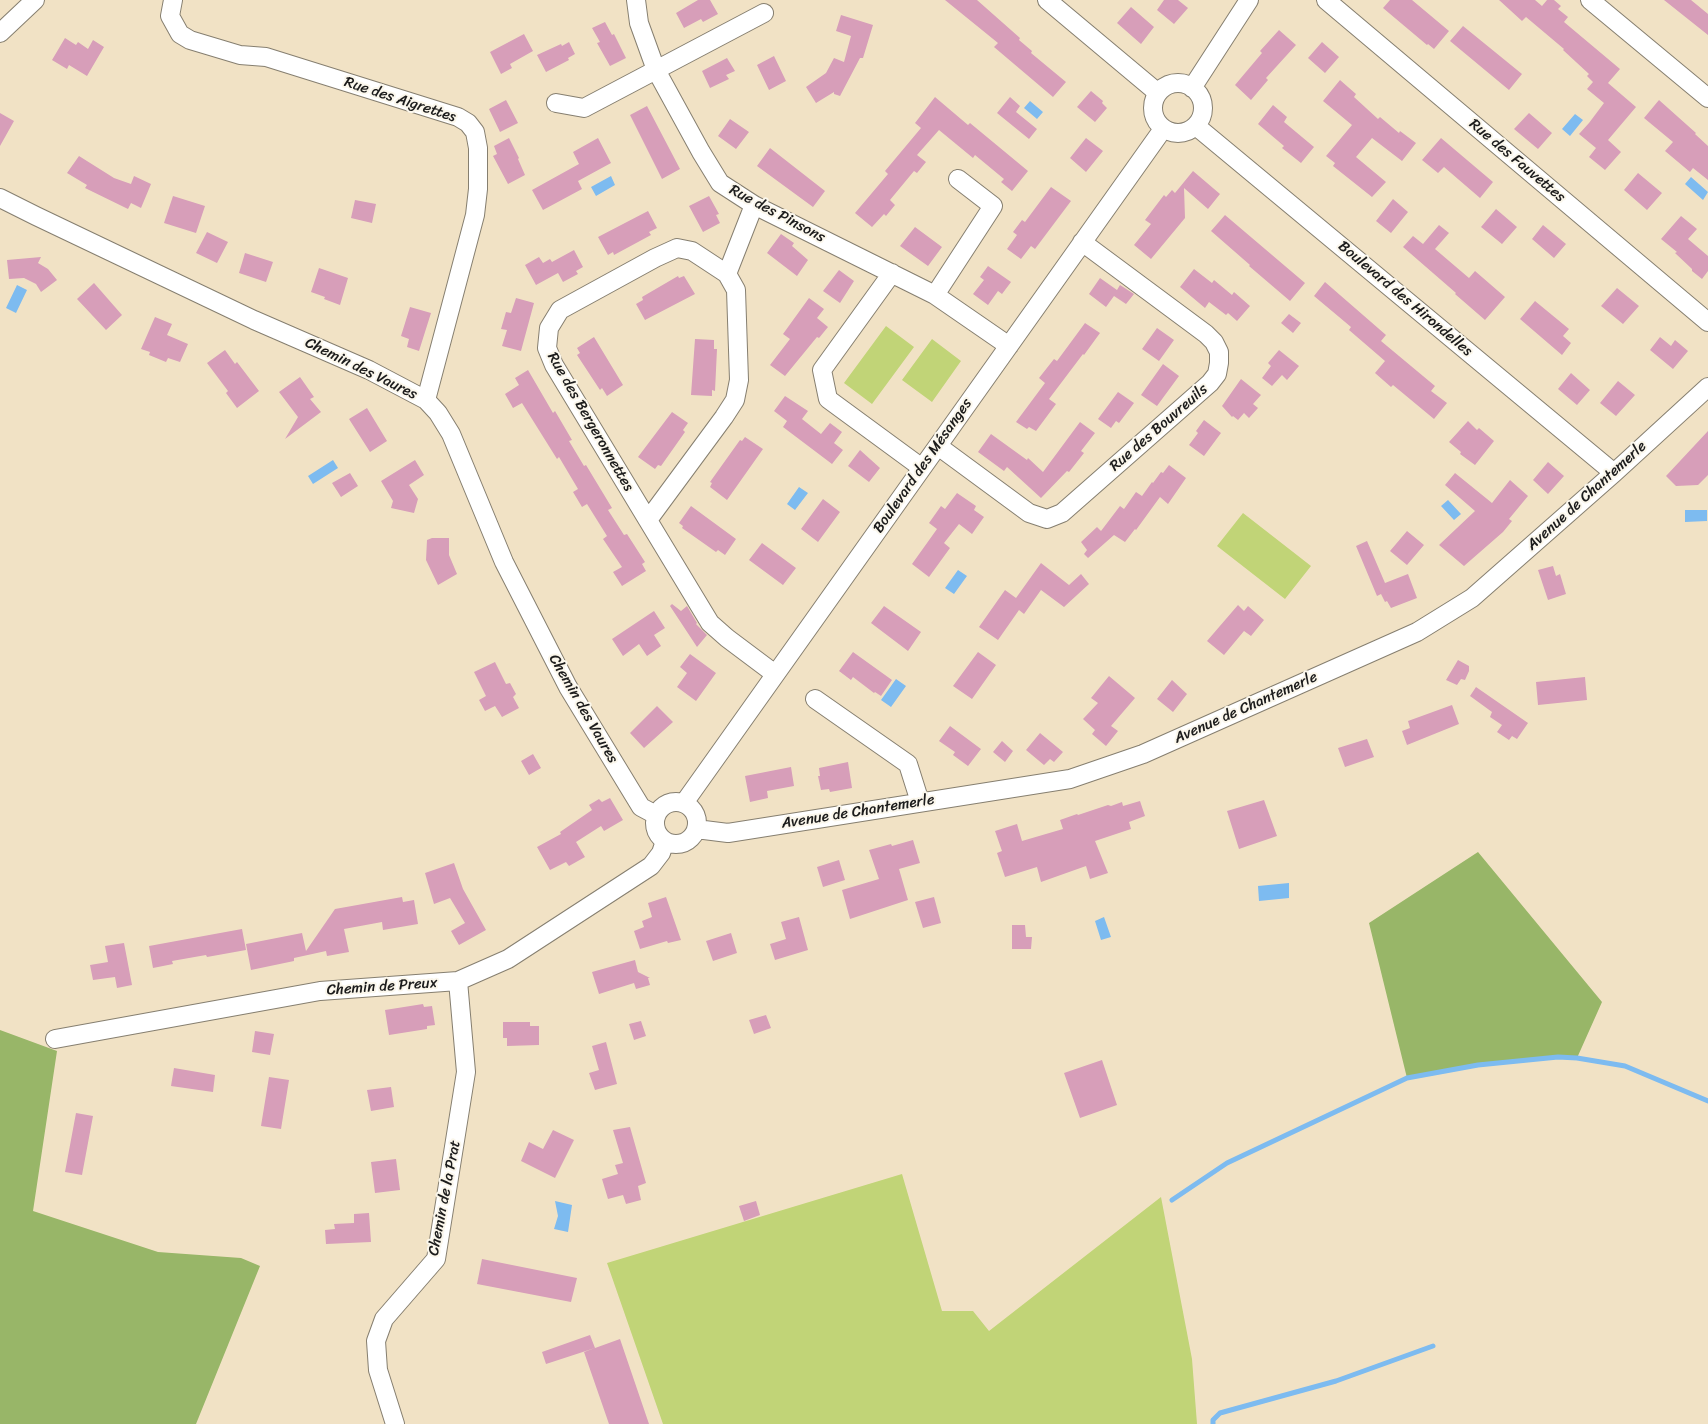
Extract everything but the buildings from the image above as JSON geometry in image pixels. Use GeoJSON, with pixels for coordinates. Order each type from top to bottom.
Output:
{"type":"FeatureCollection","features":[{"type":"Feature","properties":{"kind":"street"},"geometry":{"type":"LineString","coordinates":[[0,33],[35,0]]}},
{"type":"Feature","properties":{"kind":"street","name":"Rue des Aigrettes"},"geometry":{"type":"LineString","coordinates":[[173,0],[170,16],[180,34],[190,40],[240,54],[266,57],[458,117],[468,123],[475,132],[478,148],[478,189],[475,215],[426,400]]}},
{"type":"Feature","properties":{"kind":"street","name":"Rue des Pinsons"},"geometry":{"type":"LineString","coordinates":[[636,0],[639,24],[656,70],[701,152],[720,182],[754,205],[935,295],[1009,346]]}},
{"type":"Feature","properties":{"kind":"street"},"geometry":{"type":"LineString","coordinates":[[1047,0],[1158,93]]}},
{"type":"Feature","properties":{"kind":"street"},"geometry":{"type":"LineString","coordinates":[[1192,88],[1249,0]]}},
{"type":"Feature","properties":{"kind":"street","name":"Rue des Fauvettes"},"geometry":{"type":"LineString","coordinates":[[1326,0],[1708,322]]}},
{"type":"Feature","properties":{"kind":"street"},"geometry":{"type":"LineString","coordinates":[[1590,0],[1708,98]]}},
{"type":"Feature","properties":{"kind":"street"},"geometry":{"type":"LineString","coordinates":[[556,103],[584,108],[764,13]]}},
{"type":"Feature","properties":{"kind":"street"},"geometry":{"type":"LineString","coordinates":[[1178,83],[1186,84],[1192,88],[1202,102],[1203,110],[1196,126],[1176,134],[1163,129],[1157,123],[1152,108],[1158,93],[1163,88],[1178,83]]}},
{"type":"Feature","properties":{"kind":"street","name":"Boulevard des Hirondelles"},"geometry":{"type":"LineString","coordinates":[[1196,126],[1614,473]]}},
{"type":"Feature","properties":{"kind":"street","name":"Boulevard des Mésanges"},"geometry":{"type":"LineString","coordinates":[[684,803],[1163,129]]}},
{"type":"Feature","properties":{"kind":"street"},"geometry":{"type":"LineString","coordinates":[[935,295],[993,206],[958,179]]}},
{"type":"Feature","properties":{"kind":"street","name":"Chemin des Vaures"},"geometry":{"type":"LineString","coordinates":[[0,198],[254,320],[369,370],[426,400],[438,413],[451,434],[504,562],[568,687],[641,807],[656,815]]}},
{"type":"Feature","properties":{"kind":"street"},"geometry":{"type":"LineString","coordinates":[[648,520],[735,400],[739,380],[736,290],[727,274],[754,205]]}},
{"type":"Feature","properties":{"kind":"street","name":"Rue des Bouvreuils"},"geometry":{"type":"LineString","coordinates":[[938,446],[1029,513],[1047,519],[1062,513],[1210,383],[1217,374],[1219,352],[1214,342],[1206,334],[1082,242]]}},
{"type":"Feature","properties":{"kind":"street","name":"Rue des Bergeronnettes"},"geometry":{"type":"LineString","coordinates":[[727,274],[692,251],[677,248],[560,310],[549,328],[547,348],[554,365],[710,623],[775,674]]}},
{"type":"Feature","properties":{"kind":"street"},"geometry":{"type":"LineString","coordinates":[[892,273],[822,370],[828,399],[922,468]]}},
{"type":"Feature","properties":{"kind":"street","name":"Avenue de Chantemerle"},"geometry":{"type":"LineString","coordinates":[[696,830],[728,833],[1070,779],[1143,754],[1418,632],[1472,598],[1708,387]]}},
{"type":"Feature","properties":{"kind":"street"},"geometry":{"type":"LineString","coordinates":[[815,699],[908,764],[920,802]]}},
{"type":"Feature","properties":{"kind":"street"},"geometry":{"type":"LineString","coordinates":[[670,802],[684,803],[694,811],[696,830],[689,840],[683,843],[677,844],[665,841],[654,827],[659,809],[670,802]]}},
{"type":"Feature","properties":{"kind":"street","name":"Chemin de Preux"},"geometry":{"type":"LineString","coordinates":[[55,1039],[320,991],[458,981],[508,959],[651,866],[661,853],[665,841]]}},
{"type":"Feature","properties":{"kind":"street","name":"Chemin de la Prat"},"geometry":{"type":"LineString","coordinates":[[395,1424],[378,1370],[376,1341],[384,1319],[436,1259],[466,1072],[458,981]]}},
{"type":"Feature","properties":{"kind":"green space"},"geometry":{"type":"Polygon","coordinates":[[[886,326],[914,347],[872,404],[844,383],[886,326]]]}},
{"type":"Feature","properties":{"kind":"green space"},"geometry":{"type":"Polygon","coordinates":[[[932,339],[961,361],[932,402],[902,380],[932,339]]]}},
{"type":"Feature","properties":{"kind":"green space"},"geometry":{"type":"Polygon","coordinates":[[[1243,513],[1311,566],[1285,599],[1217,546],[1243,513]]]}},
{"type":"Feature","properties":{"kind":"green space"},"geometry":{"type":"Polygon","coordinates":[[[1478,852],[1602,1002],[1577,1058],[1558,1057],[1478,1065],[1407,1078],[1369,923],[1478,852]]]}},
{"type":"Feature","properties":{"kind":"green space"},"geometry":{"type":"Polygon","coordinates":[[[0,1030],[57,1051],[33,1211],[158,1252],[241,1258],[260,1266],[196,1424],[0,1424],[0,1030]]]}},
{"type":"Feature","properties":{"kind":"green space"},"geometry":{"type":"Polygon","coordinates":[[[902,1174],[942,1311],[973,1311],[989,1331],[1161,1197],[1192,1359],[1197,1424],[663,1424],[607,1263],[902,1174]]]}},
{"type":"Feature","properties":{"kind":"water"},"geometry":{"type":"Polygon","coordinates":[[[1030,101],[1043,112],[1037,119],[1024,108],[1030,101]]]}},
{"type":"Feature","properties":{"kind":"water"},"geometry":{"type":"Polygon","coordinates":[[[1575,114],[1583,120],[1570,136],[1562,129],[1575,114]]]}},
{"type":"Feature","properties":{"kind":"water"},"geometry":{"type":"Polygon","coordinates":[[[611,176],[615,185],[596,196],[591,187],[611,176]]]}},
{"type":"Feature","properties":{"kind":"water"},"geometry":{"type":"Polygon","coordinates":[[[1691,177],[1708,192],[1703,200],[1685,184],[1691,177]]]}},
{"type":"Feature","properties":{"kind":"water"},"geometry":{"type":"Polygon","coordinates":[[[17,285],[27,290],[16,313],[6,308],[17,285]]]}},
{"type":"Feature","properties":{"kind":"water"},"geometry":{"type":"Polygon","coordinates":[[[333,460],[338,468],[313,484],[308,476],[333,460]]]}},
{"type":"Feature","properties":{"kind":"water"},"geometry":{"type":"Polygon","coordinates":[[[799,487],[808,493],[795,510],[787,504],[799,487]]]}},
{"type":"Feature","properties":{"kind":"water"},"geometry":{"type":"Polygon","coordinates":[[[1448,500],[1461,514],[1454,520],[1441,506],[1448,500]]]}},
{"type":"Feature","properties":{"kind":"water"},"geometry":{"type":"Polygon","coordinates":[[[1685,510],[1707,510],[1707,521],[1685,522],[1685,510]]]}},
{"type":"Feature","properties":{"kind":"water"},"geometry":{"type":"Polygon","coordinates":[[[958,570],[967,576],[954,594],[945,588],[958,570]]]}},
{"type":"Feature","properties":{"kind":"water"},"geometry":{"type":"Polygon","coordinates":[[[896,679],[906,686],[891,707],[881,700],[896,679]]]}},
{"type":"Feature","properties":{"kind":"water"},"geometry":{"type":"Polygon","coordinates":[[[1289,883],[1289,898],[1259,901],[1258,886],[1289,883]]]}},
{"type":"Feature","properties":{"kind":"water"},"geometry":{"type":"Polygon","coordinates":[[[1104,917],[1111,937],[1101,940],[1095,921],[1104,917]]]}},
{"type":"Feature","properties":{"kind":"water"},"geometry":{"type":"Polygon","coordinates":[[[555,1201],[572,1205],[568,1232],[554,1229],[558,1216],[555,1201]]]}},
{"type":"Feature","properties":{"kind":"waterway"},"geometry":{"type":"LineString","coordinates":[[1172,1200],[1227,1163],[1407,1078],[1478,1065],[1558,1057],[1577,1058],[1625,1066],[1708,1101]]}},
{"type":"Feature","properties":{"kind":"waterway"},"geometry":{"type":"LineString","coordinates":[[1213,1424],[1213,1420],[1220,1413],[1336,1381],[1433,1346]]}}]}
